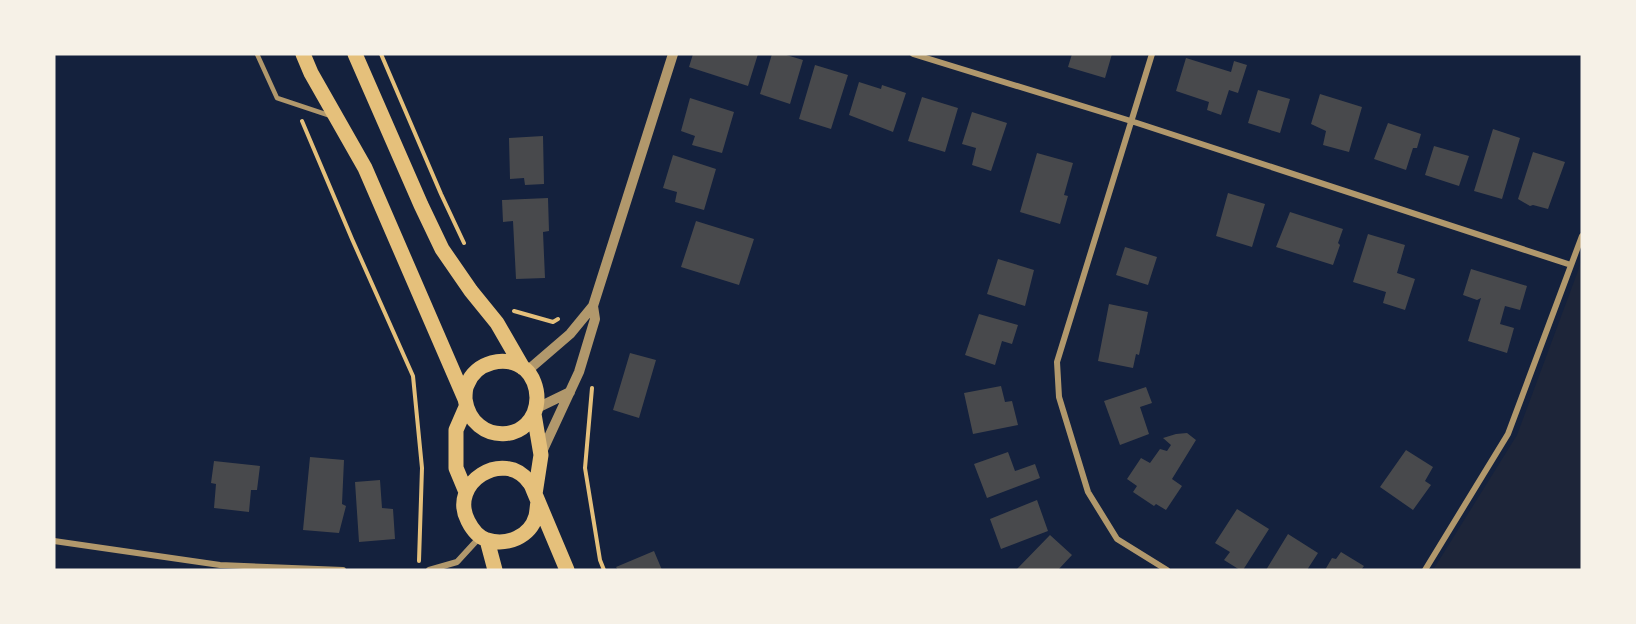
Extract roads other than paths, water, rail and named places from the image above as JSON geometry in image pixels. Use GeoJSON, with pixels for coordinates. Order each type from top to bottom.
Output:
{"type":"FeatureCollection","features":[{"type":"Feature","properties":{"kind":"main road"},"geometry":{"type":"LineString","coordinates":[[303,54],[311,73],[365,168],[472,420],[484,429],[498,434],[512,433],[525,426],[535,411]]}},
{"type":"Feature","properties":{"kind":"main road"},"geometry":{"type":"LineString","coordinates":[[354,54],[442,249],[497,323],[537,388],[535,411],[541,455],[536,498],[536,517],[528,530],[516,539],[501,542],[484,538],[471,528],[465,517],[466,492],[473,480],[484,472],[497,468],[510,469],[523,475],[529,482],[536,498],[567,570]]}},
{"type":"Feature","properties":{"kind":"main road"},"geometry":{"type":"LineString","coordinates":[[466,492],[456,468],[456,430],[465,403],[467,386],[474,374],[484,365],[497,361],[511,362],[525,369]]}},
{"type":"Feature","properties":{"kind":"main road"},"geometry":{"type":"LineString","coordinates":[[484,538],[495,570]]}},
{"type":"Feature","properties":{"kind":"street"},"geometry":{"type":"LineString","coordinates":[[525,369],[570,334],[593,306],[673,54]]}},
{"type":"Feature","properties":{"kind":"street"},"geometry":{"type":"LineString","coordinates":[[913,54],[1131,121],[1571,265]]}},
{"type":"Feature","properties":{"kind":"street"},"geometry":{"type":"LineString","coordinates":[[1152,54],[1057,362],[1059,397],[1088,492],[1117,539],[1167,570]]}},
{"type":"Feature","properties":{"kind":"street"},"geometry":{"type":"LineString","coordinates":[[1425,570],[1508,434],[1582,236]]}},
{"type":"Feature","properties":{"kind":"street"},"geometry":{"type":"LineString","coordinates":[[541,455],[579,372],[595,319],[593,306]]}},
{"type":"Feature","properties":{"kind":"street"},"geometry":{"type":"LineString","coordinates":[[535,411],[570,392]]}},
{"type":"Feature","properties":{"kind":"street"},"geometry":{"type":"LineString","coordinates":[[429,570],[457,562],[484,538]]}},
{"type":"Feature","properties":{"kind":"street"},"geometry":{"type":"LineString","coordinates":[[54,541],[220,565],[343,570]]}},
{"type":"Feature","properties":{"kind":"lane"},"geometry":{"type":"LineString","coordinates":[[257,54],[277,98],[295,102],[336,118]]}}]}
